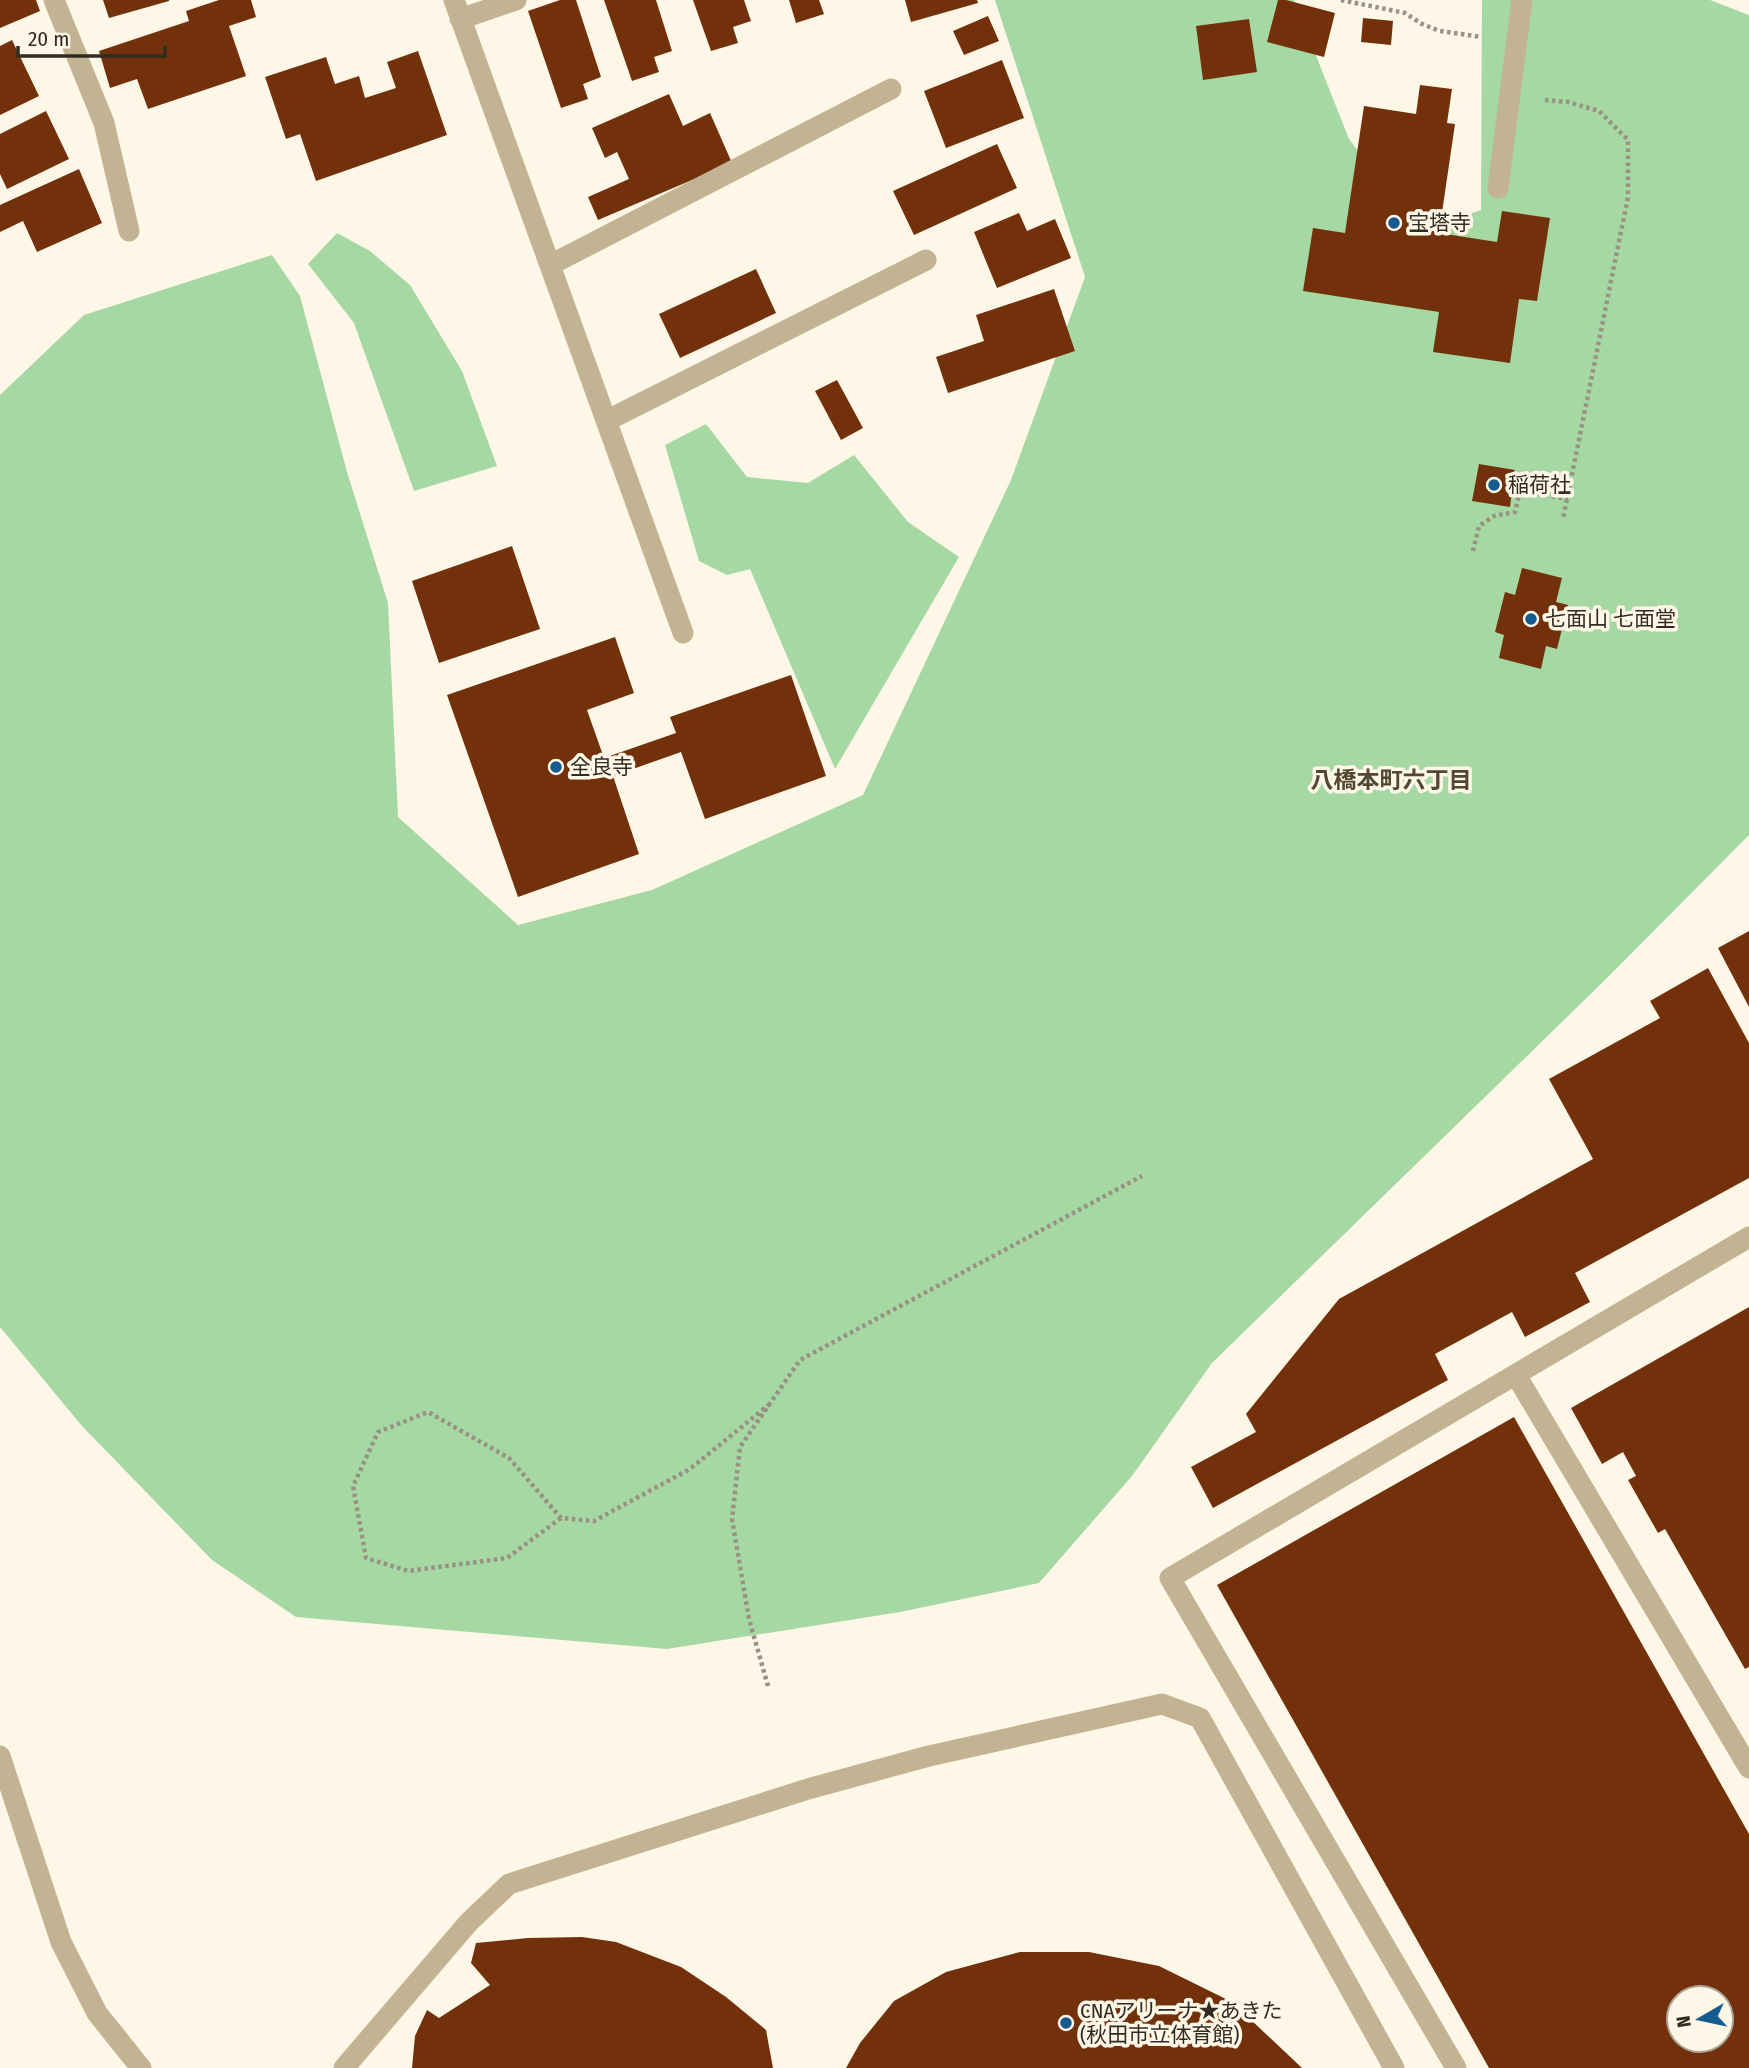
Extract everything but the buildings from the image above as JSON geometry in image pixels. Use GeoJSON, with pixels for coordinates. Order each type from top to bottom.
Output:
{"type":"FeatureCollection","features":[{"type":"Feature","properties":{"kind":"street"},"geometry":{"type":"LineString","coordinates":[[54,0],[104,123],[129,230]]}},
{"type":"Feature","properties":{"kind":"street"},"geometry":{"type":"LineString","coordinates":[[516,0],[457,9],[684,633]]}},
{"type":"Feature","properties":{"kind":"street"},"geometry":{"type":"LineString","coordinates":[[1498,188],[1522,0]]}},
{"type":"Feature","properties":{"kind":"street"},"geometry":{"type":"LineString","coordinates":[[550,265],[891,89]]}},
{"type":"Feature","properties":{"kind":"street"},"geometry":{"type":"LineString","coordinates":[[606,421],[926,260]]}},
{"type":"Feature","properties":{"kind":"street"},"geometry":{"type":"LineString","coordinates":[[1456,2068],[1170,1578],[1749,1237]]}},
{"type":"Feature","properties":{"kind":"street"},"geometry":{"type":"LineString","coordinates":[[1516,1375],[1749,1768]]}},
{"type":"Feature","properties":{"kind":"street"},"geometry":{"type":"LineString","coordinates":[[344,2068],[469,1922],[509,1884],[808,1789],[929,1756],[1162,1704],[1200,1718],[1394,2068]]}},
{"type":"Feature","properties":{"kind":"street"},"geometry":{"type":"LineString","coordinates":[[0,1756],[61,1942],[97,2013],[141,2068]]}},
{"type":"Feature","properties":{"kind":"path"},"geometry":{"type":"LineString","coordinates":[[1341,0],[1405,13],[1440,31],[1517,42]]}},
{"type":"Feature","properties":{"kind":"path"},"geometry":{"type":"LineString","coordinates":[[1509,98],[1568,102],[1599,111],[1629,140],[1628,197],[1563,519]]}},
{"type":"Feature","properties":{"kind":"path"},"geometry":{"type":"LineString","coordinates":[[1474,551],[1479,526],[1494,516],[1515,512],[1520,491],[1568,499]]}},
{"type":"Feature","properties":{"kind":"path"},"geometry":{"type":"LineString","coordinates":[[768,1686],[749,1619],[732,1519],[740,1447],[800,1360],[1142,1176]]}},
{"type":"Feature","properties":{"kind":"path"},"geometry":{"type":"LineString","coordinates":[[561,1518],[509,1458],[428,1412],[378,1432],[353,1486],[366,1558],[408,1572],[507,1558],[561,1518],[594,1521],[690,1469],[771,1403]]}},
{"type":"Feature","properties":{"kind":"green space"},"geometry":{"type":"Polygon","coordinates":[[[995,0],[1294,0],[1349,139],[1419,231],[1481,210],[1482,0],[1710,0],[1749,15],[1749,835],[1606,979],[1212,1363],[1132,1476],[1039,1583],[900,1612],[667,1649],[296,1617],[212,1560],[82,1426],[0,1327],[0,395],[84,315],[272,255],[300,296],[347,472],[388,603],[398,817],[518,925],[652,890],[863,795],[1011,480],[1085,277],[995,0]]]}},
{"type":"Feature","properties":{"kind":"green space"},"geometry":{"type":"Polygon","coordinates":[[[337,233],[370,251],[410,285],[462,371],[497,466],[414,491],[354,323],[308,264],[337,233]]]}},
{"type":"Feature","properties":{"kind":"green space"},"geometry":{"type":"Polygon","coordinates":[[[706,424],[747,477],[808,483],[854,455],[908,522],[959,557],[835,769],[750,569],[727,575],[699,561],[665,445],[706,424]]]}},
{"type":"Feature","properties":{"kind":"place","name":"宝塔寺"},"geometry":{"type":"Point","coordinates":[1394,223]}},
{"type":"Feature","properties":{"kind":"place","name":"稲荷社"},"geometry":{"type":"Point","coordinates":[1494,485]}},
{"type":"Feature","properties":{"kind":"place","name":"七面山 七面堂"},"geometry":{"type":"Point","coordinates":[1531,619]}},
{"type":"Feature","properties":{"kind":"place","name":"全良寺"},"geometry":{"type":"Point","coordinates":[556,767]}},
{"type":"Feature","properties":{"kind":"place","name":"CNAアリーナ★あきた (秋田市立体育館)"},"geometry":{"type":"Point","coordinates":[1066,2023]}},
{"type":"Feature","properties":{"kind":"district","name":"八橋本町六丁目"},"geometry":{"type":"Point","coordinates":[1391,780]}}]}
